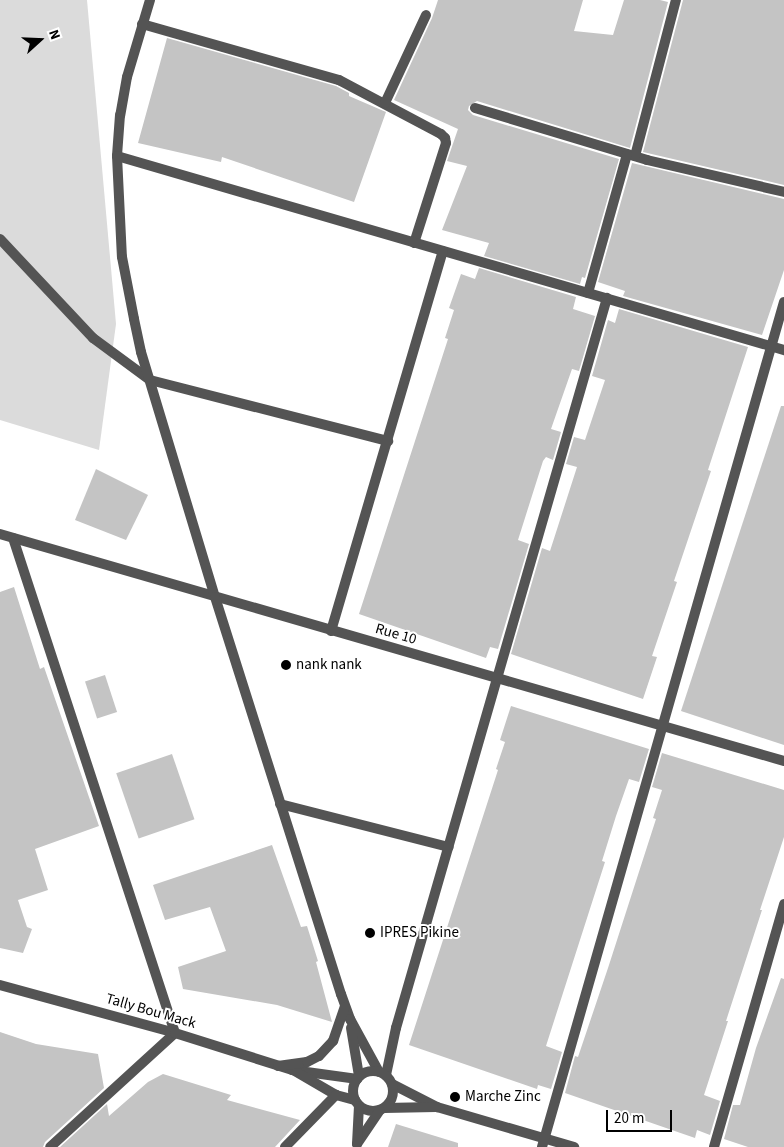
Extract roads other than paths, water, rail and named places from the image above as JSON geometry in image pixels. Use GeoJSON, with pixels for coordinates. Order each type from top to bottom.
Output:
{"type":"FeatureCollection","features":[{"type":"Feature","properties":{"kind":"street"},"geometry":{"type":"LineString","coordinates":[[150,0],[126,77],[120,115],[117,156],[122,257],[134,319],[150,380],[280,804],[345,1006],[350,1019],[385,1077],[392,1097],[356,1145]]}},
{"type":"Feature","properties":{"kind":"street"},"geometry":{"type":"LineString","coordinates":[[588,293],[676,0]]}},
{"type":"Feature","properties":{"kind":"street"},"geometry":{"type":"LineString","coordinates":[[384,102],[426,15]]}},
{"type":"Feature","properties":{"kind":"street"},"geometry":{"type":"LineString","coordinates":[[142,24],[338,80],[384,102],[445,138],[446,143],[414,242]]}},
{"type":"Feature","properties":{"kind":"street"},"geometry":{"type":"LineString","coordinates":[[474,108],[631,155],[784,192]]}},
{"type":"Feature","properties":{"kind":"street"},"geometry":{"type":"LineString","coordinates":[[117,156],[784,350]]}},
{"type":"Feature","properties":{"kind":"street"},"geometry":{"type":"LineString","coordinates":[[0,239],[93,338],[150,380],[388,441]]}},
{"type":"Feature","properties":{"kind":"street"},"geometry":{"type":"LineString","coordinates":[[331,631],[443,251]]}},
{"type":"Feature","properties":{"kind":"street"},"geometry":{"type":"LineString","coordinates":[[385,1077],[396,1028],[607,298]]}},
{"type":"Feature","properties":{"kind":"street"},"geometry":{"type":"LineString","coordinates":[[543,1143],[784,302]]}},
{"type":"Feature","properties":{"kind":"street","name":"Rue 10"},"geometry":{"type":"LineString","coordinates":[[0,534],[784,761]]}},
{"type":"Feature","properties":{"kind":"street"},"geometry":{"type":"LineString","coordinates":[[13,538],[175,1033],[50,1147]]}},
{"type":"Feature","properties":{"kind":"street"},"geometry":{"type":"LineString","coordinates":[[280,804],[449,847]]}},
{"type":"Feature","properties":{"kind":"street"},"geometry":{"type":"LineString","coordinates":[[714,1147],[784,904]]}},
{"type":"Feature","properties":{"kind":"street","name":"Tally Bou Mack"},"geometry":{"type":"LineString","coordinates":[[0,985],[175,1033],[292,1070],[358,1077]]}},
{"type":"Feature","properties":{"kind":"street"},"geometry":{"type":"LineString","coordinates":[[278,1066],[307,1062],[319,1056],[334,1041],[345,1006]]}},
{"type":"Feature","properties":{"kind":"street"},"geometry":{"type":"LineString","coordinates":[[350,1019],[358,1077]]}},
{"type":"Feature","properties":{"kind":"street","name":"Tally Bou Mack"},"geometry":{"type":"LineString","coordinates":[[292,1070],[336,1095],[357,1103]]}},
{"type":"Feature","properties":{"kind":"street"},"geometry":{"type":"LineString","coordinates":[[356,1145],[357,1103],[353,1085],[358,1077],[365,1072],[385,1077],[436,1107],[543,1143],[574,1147]]}},
{"type":"Feature","properties":{"kind":"street"},"geometry":{"type":"LineString","coordinates":[[285,1147],[336,1095]]}},
{"type":"Feature","properties":{"kind":"street"},"geometry":{"type":"LineString","coordinates":[[357,1103],[366,1110],[436,1107]]}},
{"type":"Feature","properties":{"kind":"place","name":"nank nank"},"geometry":{"type":"Point","coordinates":[286,665]}},
{"type":"Feature","properties":{"kind":"place","name":"IPRES Pikine"},"geometry":{"type":"Point","coordinates":[370,933]}},
{"type":"Feature","properties":{"kind":"place","name":"Marche Zinc"},"geometry":{"type":"Point","coordinates":[455,1097]}}]}
